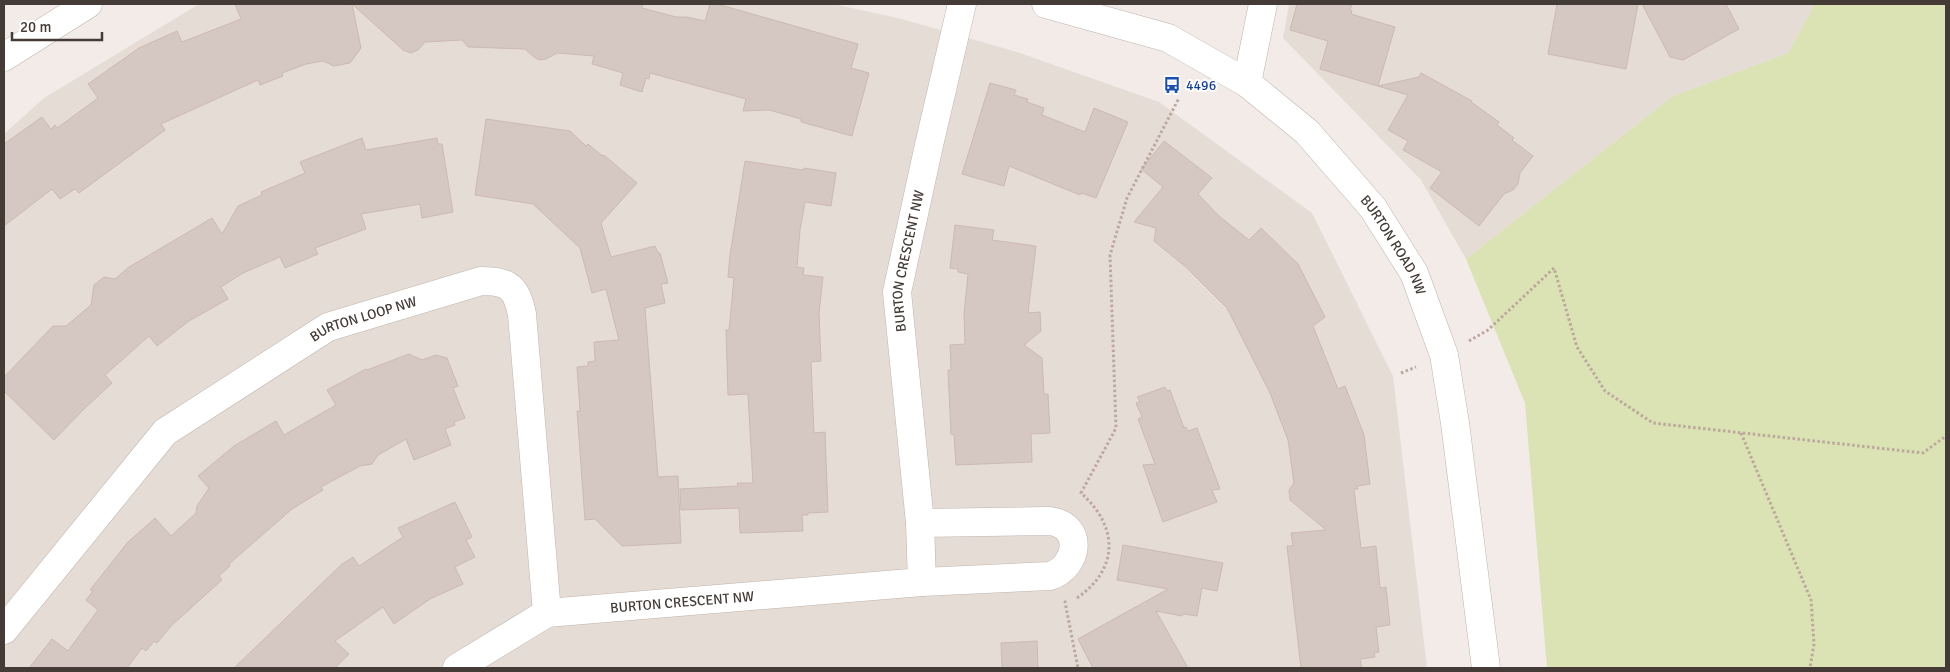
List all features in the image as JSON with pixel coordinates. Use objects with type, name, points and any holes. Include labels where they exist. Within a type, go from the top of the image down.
[{"type":"street","points":[[4,56],[88,4]]},
{"type":"street","name":"BURTON CRESCENT NW","points":[[922,582],[920,522],[897,292],[962,4]]},
{"type":"street","name":"BURTON ROAD NW","points":[[1046,4],[1168,38],[1248,83],[1307,132],[1373,208],[1414,273],[1444,355],[1455,423],[1486,668]]},
{"type":"street","points":[[1248,83],[1263,4]]},
{"type":"street","name":"BURTON LOOP NW","points":[[4,630],[165,432],[328,327],[481,281],[496,281],[510,286],[519,298],[522,314],[547,613]]},
{"type":"street","name":"BURTON CRESCENT NW","points":[[457,668],[547,613],[922,582],[1050,576],[1060,573],[1071,560],[1073,539],[1068,528],[1061,523],[1050,521],[920,522]]},
{"type":"path","points":[[1078,668],[1065,602],[1074,599],[1091,586],[1101,573],[1107,559],[1109,544],[1107,529],[1101,514],[1081,493],[1116,428],[1110,255],[1127,198],[1179,98]]},
{"type":"path","points":[[1401,373],[1444,355],[1488,330],[1554,268],[1576,347],[1605,391],[1653,423],[1923,453],[1946,436]]},
{"type":"path","points":[[1741,433],[1811,600],[1814,644],[1810,668]]},
{"type":"shaded area","points":[[199,4],[833,4],[898,18],[1017,52],[1159,102],[1312,213],[1393,376],[1427,668],[4,668],[4,134],[44,98]]},
{"type":"shaded area","points":[[1289,4],[1815,4],[1788,53],[1673,96],[1466,259],[1421,180],[1283,38]]},
{"type":"green space","points":[[1815,4],[1946,4],[1946,668],[1547,668],[1525,403],[1466,259],[1673,96],[1788,53]]},
{"type":"building","points":[[235,4],[352,4],[361,48],[350,63],[334,66],[323,61],[306,64],[282,73],[283,76],[260,85],[258,80],[161,124],[165,130],[79,193],[75,189],[60,199],[52,189],[4,226],[4,144],[42,117],[51,129],[55,125],[57,128],[98,98],[88,84],[139,48],[177,31],[182,42],[241,19]]},
{"type":"building","points":[[352,4],[643,4],[642,8],[676,17],[705,21],[710,4],[717,4],[858,44],[851,68],[869,73],[852,136],[801,122],[801,119],[769,110],[743,111],[746,99],[650,73],[649,79],[646,78],[642,92],[620,85],[623,73],[592,64],[594,56],[557,53],[546,59],[539,60],[525,49],[468,47],[462,40],[425,42],[418,50],[411,53],[403,50]]},
{"type":"building","points":[[1297,4],[1352,4],[1351,14],[1395,27],[1378,86],[1419,77],[1421,73],[1472,101],[1499,122],[1497,125],[1514,138],[1512,140],[1533,156],[1520,173],[1518,184],[1513,190],[1504,194],[1479,226],[1430,188],[1442,172],[1403,150],[1408,141],[1388,130],[1408,95],[1320,69],[1328,41],[1290,30]]},
{"type":"building","points":[[1557,4],[1638,4],[1626,69],[1548,54]]},
{"type":"building","points":[[1642,4],[1726,4],[1739,29],[1683,60],[1670,57]]},
{"type":"building","points":[[990,83],[1016,90],[1014,95],[1028,99],[1027,102],[1044,108],[1042,115],[1085,132],[1094,108],[1128,122],[1096,198],[1081,193],[1080,195],[1009,166],[1004,186],[962,174]]},
{"type":"building","points":[[486,119],[570,131],[586,146],[588,144],[605,156],[637,183],[601,223],[611,257],[655,246],[658,253],[660,253],[668,283],[661,284],[665,303],[645,308],[658,477],[678,476],[681,543],[622,546],[595,519],[585,520],[577,411],[580,411],[577,367],[588,366],[588,362],[595,361],[594,342],[619,340],[606,289],[592,293],[580,248],[533,204],[475,195]]},
{"type":"building","points":[[362,138],[366,150],[437,138],[438,144],[442,144],[453,212],[422,218],[420,204],[361,214],[366,229],[315,248],[318,254],[285,268],[280,257],[243,273],[221,287],[228,299],[189,321],[157,346],[149,336],[105,375],[112,383],[54,440],[4,391],[4,377],[53,326],[66,326],[91,305],[94,285],[104,277],[115,279],[129,267],[212,218],[222,234],[238,206],[262,195],[261,192],[305,173],[300,162]]},
{"type":"building","points":[[1164,141],[1212,178],[1198,194],[1219,216],[1249,240],[1261,228],[1298,264],[1325,317],[1313,326],[1338,389],[1345,386],[1364,435],[1370,484],[1357,486],[1358,489],[1354,489],[1361,548],[1376,546],[1380,588],[1386,587],[1390,625],[1376,627],[1379,652],[1374,653],[1375,657],[1360,659],[1362,668],[1301,668],[1287,546],[1293,546],[1291,533],[1326,530],[1290,500],[1289,490],[1294,483],[1288,440],[1270,393],[1227,308],[1187,268],[1154,241],[1156,228],[1134,222],[1163,187],[1141,169]]},
{"type":"building","points":[[745,161],[836,173],[831,206],[805,202],[800,230],[797,267],[804,268],[803,275],[823,277],[819,313],[821,361],[811,362],[814,433],[825,432],[828,512],[802,515],[803,531],[740,533],[739,508],[681,510],[680,489],[738,486],[737,483],[753,483],[748,394],[728,395],[726,330],[729,330],[734,278],[728,277],[730,255]]},
{"type":"building","points":[[955,225],[994,230],[992,240],[1036,246],[1028,313],[1040,312],[1041,331],[1024,345],[1042,358],[1044,394],[1048,394],[1050,433],[1031,434],[1032,462],[956,465],[954,435],[951,434],[948,370],[951,370],[950,345],[965,344],[964,314],[968,274],[958,272],[958,269],[950,268]]},
{"type":"building","points":[[409,354],[422,360],[436,355],[447,358],[458,386],[453,388],[465,418],[454,422],[455,425],[445,429],[451,445],[414,460],[406,439],[378,455],[372,464],[360,466],[321,487],[323,490],[292,509],[229,564],[230,566],[219,576],[222,580],[171,626],[157,643],[154,641],[146,651],[142,648],[127,668],[29,668],[52,639],[68,651],[98,610],[86,600],[93,591],[90,590],[128,542],[155,518],[171,536],[196,513],[197,506],[209,488],[198,476],[234,446],[276,421],[284,435],[336,405],[327,390],[366,369]]},
{"type":"building","points":[[1165,387],[1167,391],[1170,390],[1184,428],[1186,427],[1188,431],[1197,428],[1220,489],[1212,490],[1217,502],[1163,522],[1143,465],[1155,464],[1138,419],[1142,417],[1136,403],[1140,401],[1137,397]]},
{"type":"building","points":[[455,502],[472,537],[466,540],[475,557],[455,567],[463,584],[430,599],[394,624],[383,607],[335,641],[349,654],[335,668],[234,668],[341,565],[353,557],[359,566],[403,537],[398,528]]},
{"type":"building","points":[[1123,545],[1223,563],[1217,591],[1202,588],[1197,616],[1183,614],[1182,616],[1156,611],[1188,668],[1093,668],[1078,639],[1168,589],[1117,580]]},
{"type":"building","points":[[1037,641],[1038,668],[1002,668],[1001,643]]},
{"type":"place","name":"4496","points":[[1172,85]]}]
